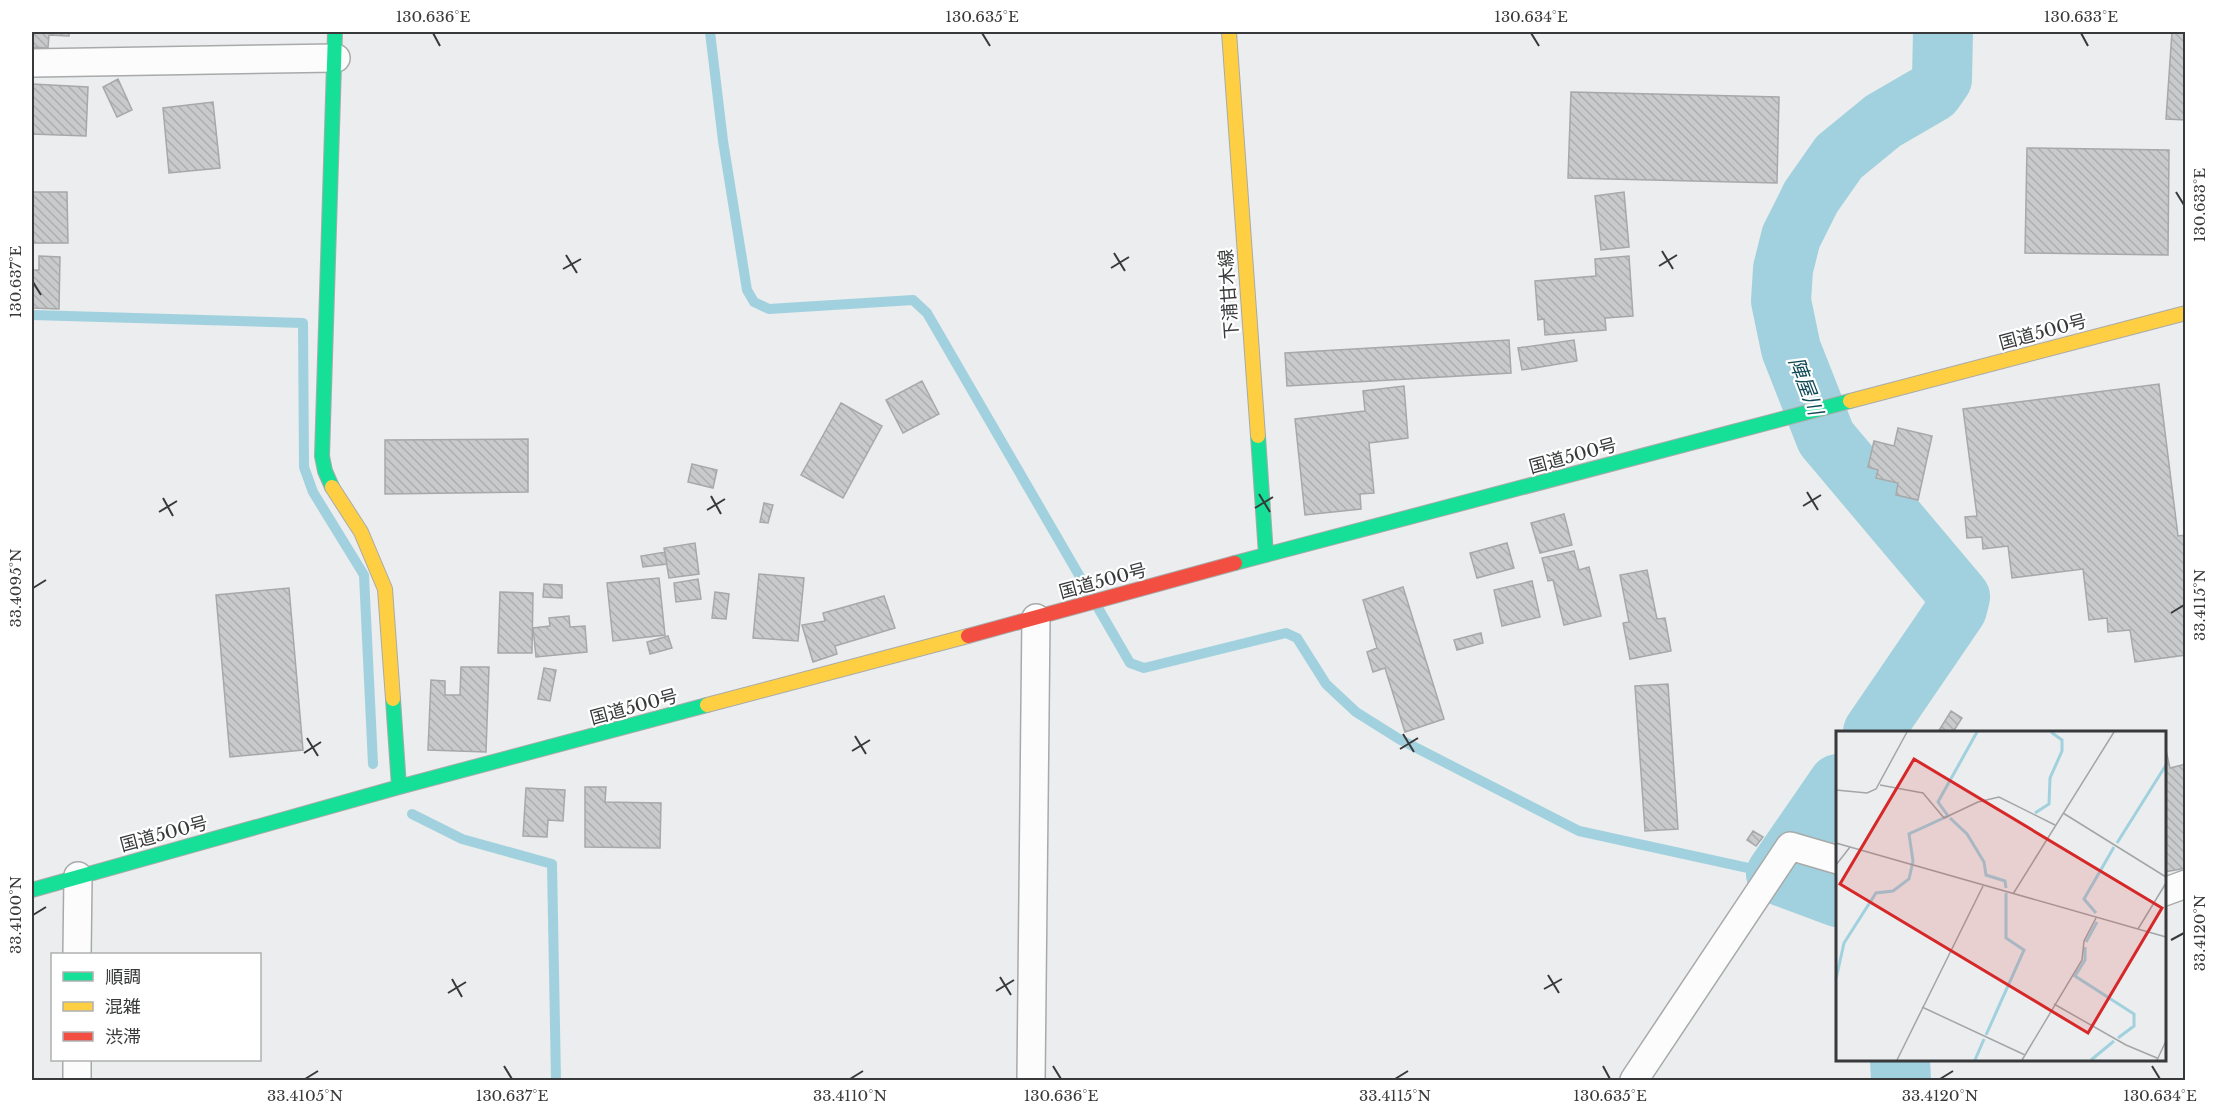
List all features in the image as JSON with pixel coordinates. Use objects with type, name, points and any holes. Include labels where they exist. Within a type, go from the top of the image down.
[{"type":"main road","points":[[335,32],[322,456],[331,485],[362,532],[385,590],[399,787]]},
{"type":"main road","name":"下浦甘木線","points":[[1229,32],[1266,555]]},
{"type":"main road","name":"国道500号","points":[[32,890],[399,787],[1266,555],[2186,313]]},
{"type":"street","points":[[32,63],[336,58]]},
{"type":"street","points":[[1031,1080],[1036,618]]},
{"type":"street","points":[[1634,1080],[1790,846],[1836,859]]},
{"type":"street","points":[[77,953],[78,876]]},
{"type":"street","points":[[2166,890],[2186,884]]},
{"type":"street","points":[[76,1080],[77,1061]]},
{"type":"building","points":[[32,32],[69,32],[69,36],[49,35],[48,48],[32,47]]},
{"type":"building","points":[[2172,32],[2186,32],[2186,120],[2166,119]]},
{"type":"building","points":[[118,79],[132,110],[117,117],[103,87]]},
{"type":"building","points":[[32,84],[88,87],[86,136],[32,134]]},
{"type":"building","points":[[1571,92],[1779,97],[1777,183],[1568,178]]},
{"type":"building","points":[[213,102],[220,168],[169,173],[163,108]]},
{"type":"building","points":[[2027,148],[2169,150],[2168,255],[2025,253]]},
{"type":"building","points":[[32,192],[67,192],[68,243],[32,243]]},
{"type":"building","points":[[1624,192],[1629,247],[1601,250],[1595,196]]},
{"type":"building","points":[[39,256],[60,257],[59,309],[32,308],[32,270],[39,270]]},
{"type":"building","points":[[1629,256],[1633,316],[1605,318],[1606,330],[1545,335],[1544,319],[1538,320],[1535,281],[1596,276],[1595,259]]},
{"type":"building","points":[[1509,340],[1511,373],[1287,386],[1285,353]]},
{"type":"building","points":[[1574,340],[1577,361],[1522,370],[1518,348]]},
{"type":"building","points":[[922,381],[939,414],[903,433],[886,400]]},
{"type":"building","points":[[2159,384],[2178,536],[2186,535],[2186,655],[2135,662],[2130,630],[2108,632],[2107,618],[2089,620],[2083,569],[2012,578],[2008,546],[1983,549],[1982,537],[1967,538],[1965,517],[1977,516],[1963,409]]},
{"type":"building","points":[[1404,386],[1408,438],[1369,443],[1374,493],[1360,494],[1361,509],[1305,515],[1295,419],[1365,411],[1363,391]]},
{"type":"building","points":[[841,403],[882,426],[843,498],[801,475]]},
{"type":"building","points":[[1898,428],[1932,436],[1918,500],[1896,495],[1898,483],[1876,478],[1878,470],[1868,467],[1874,441],[1894,446]]},
{"type":"building","points":[[528,439],[528,492],[385,494],[385,440]]},
{"type":"building","points":[[692,464],[717,470],[713,488],[688,482]]},
{"type":"building","points":[[764,503],[773,505],[768,523],[760,522]]},
{"type":"building","points":[[1564,514],[1572,545],[1540,553],[1531,523]]},
{"type":"building","points":[[695,543],[699,574],[669,578],[664,548]]},
{"type":"building","points":[[1507,543],[1514,568],[1477,578],[1470,553]]},
{"type":"building","points":[[1574,551],[1579,570],[1589,567],[1601,616],[1564,625],[1553,580],[1548,581],[1542,558]]},
{"type":"building","points":[[665,552],[667,564],[643,567],[641,556]]},
{"type":"building","points":[[1647,570],[1657,619],[1665,618],[1671,651],[1630,659],[1623,623],[1629,622],[1620,575]]},
{"type":"building","points":[[759,574],[804,578],[798,641],[753,638]]},
{"type":"building","points":[[659,578],[665,635],[613,641],[607,583]]},
{"type":"building","points":[[698,579],[701,599],[676,602],[674,583]]},
{"type":"building","points":[[1532,581],[1540,617],[1502,626],[1494,590]]},
{"type":"building","points":[[544,584],[562,585],[562,598],[543,597]]},
{"type":"building","points":[[1403,587],[1444,719],[1405,732],[1385,668],[1373,672],[1367,652],[1377,648],[1363,600]]},
{"type":"building","points":[[289,588],[303,750],[230,757],[216,595]]},
{"type":"building","points":[[500,592],[533,593],[532,653],[498,653]]},
{"type":"building","points":[[715,592],[729,594],[726,619],[712,618]]},
{"type":"building","points":[[884,596],[895,628],[835,646],[837,654],[813,662],[802,625],[825,621],[823,613]]},
{"type":"building","points":[[569,616],[570,627],[585,626],[587,652],[536,657],[533,628],[550,626],[549,618]]},
{"type":"building","points":[[1481,633],[1483,643],[1457,650],[1454,640]]},
{"type":"building","points":[[668,636],[672,648],[650,654],[647,642]]},
{"type":"building","points":[[461,667],[489,667],[486,752],[428,750],[431,680],[445,681],[445,695],[460,695]]},
{"type":"building","points":[[544,668],[556,670],[550,701],[538,699]]},
{"type":"building","points":[[1668,684],[1678,829],[1645,831],[1635,686]]},
{"type":"building","points":[[1951,711],[1962,718],[1954,731],[1939,731]]},
{"type":"building","points":[[2166,750],[2170,768],[2186,764],[2186,868],[2166,872]]},
{"type":"building","points":[[585,787],[606,787],[605,802],[661,803],[660,848],[585,847]]},
{"type":"building","points":[[526,788],[565,790],[563,821],[548,820],[547,837],[523,836]]},
{"type":"building","points":[[1753,831],[1763,837],[1756,846],[1747,840]]},
{"type":"waterway","points":[[710,32],[723,141],[747,290],[754,302],[769,309],[913,300],[927,313],[1130,663],[1144,668],[1286,633],[1297,638],[1326,684],[1356,712],[1399,739],[1579,831],[1771,873]]},
{"type":"waterway","name":"陣屋川","points":[[1874,731],[1957,609],[1960,597],[1826,438],[1791,349],[1781,301],[1783,269],[1791,237],[1811,197],[1839,157],[1883,121],[1933,92],[1942,79],[1943,32]]},
{"type":"waterway","points":[[32,315],[303,323],[304,467],[313,492],[364,575],[373,764]]},
{"type":"waterway","name":"陣屋川","points":[[1836,787],[1776,874],[1836,896]]},
{"type":"waterway","points":[[412,814],[462,839],[552,864],[556,1080]]},
{"type":"waterway","name":"陣屋川","points":[[1900,1061],[1901,1080]]},
{"type":"traffic: fast","points":[[332,487],[322,456],[335,32]]},
{"type":"traffic: fast","points":[[1235,563],[1850,401]]},
{"type":"traffic: fast","points":[[1258,436],[1266,555]]},
{"type":"traffic: fast","points":[[393,699],[399,787]]},
{"type":"traffic: fast","points":[[32,890],[399,787],[707,705]]},
{"type":"traffic: slow","points":[[1229,32],[1258,436]]},
{"type":"traffic: slow","points":[[1850,401],[2186,313]]},
{"type":"traffic: slow","points":[[332,487],[361,532],[385,589],[393,699]]},
{"type":"traffic: slow","points":[[707,705],[968,636]]},
{"type":"traffic: jam","points":[[968,636],[1235,563]]}]
